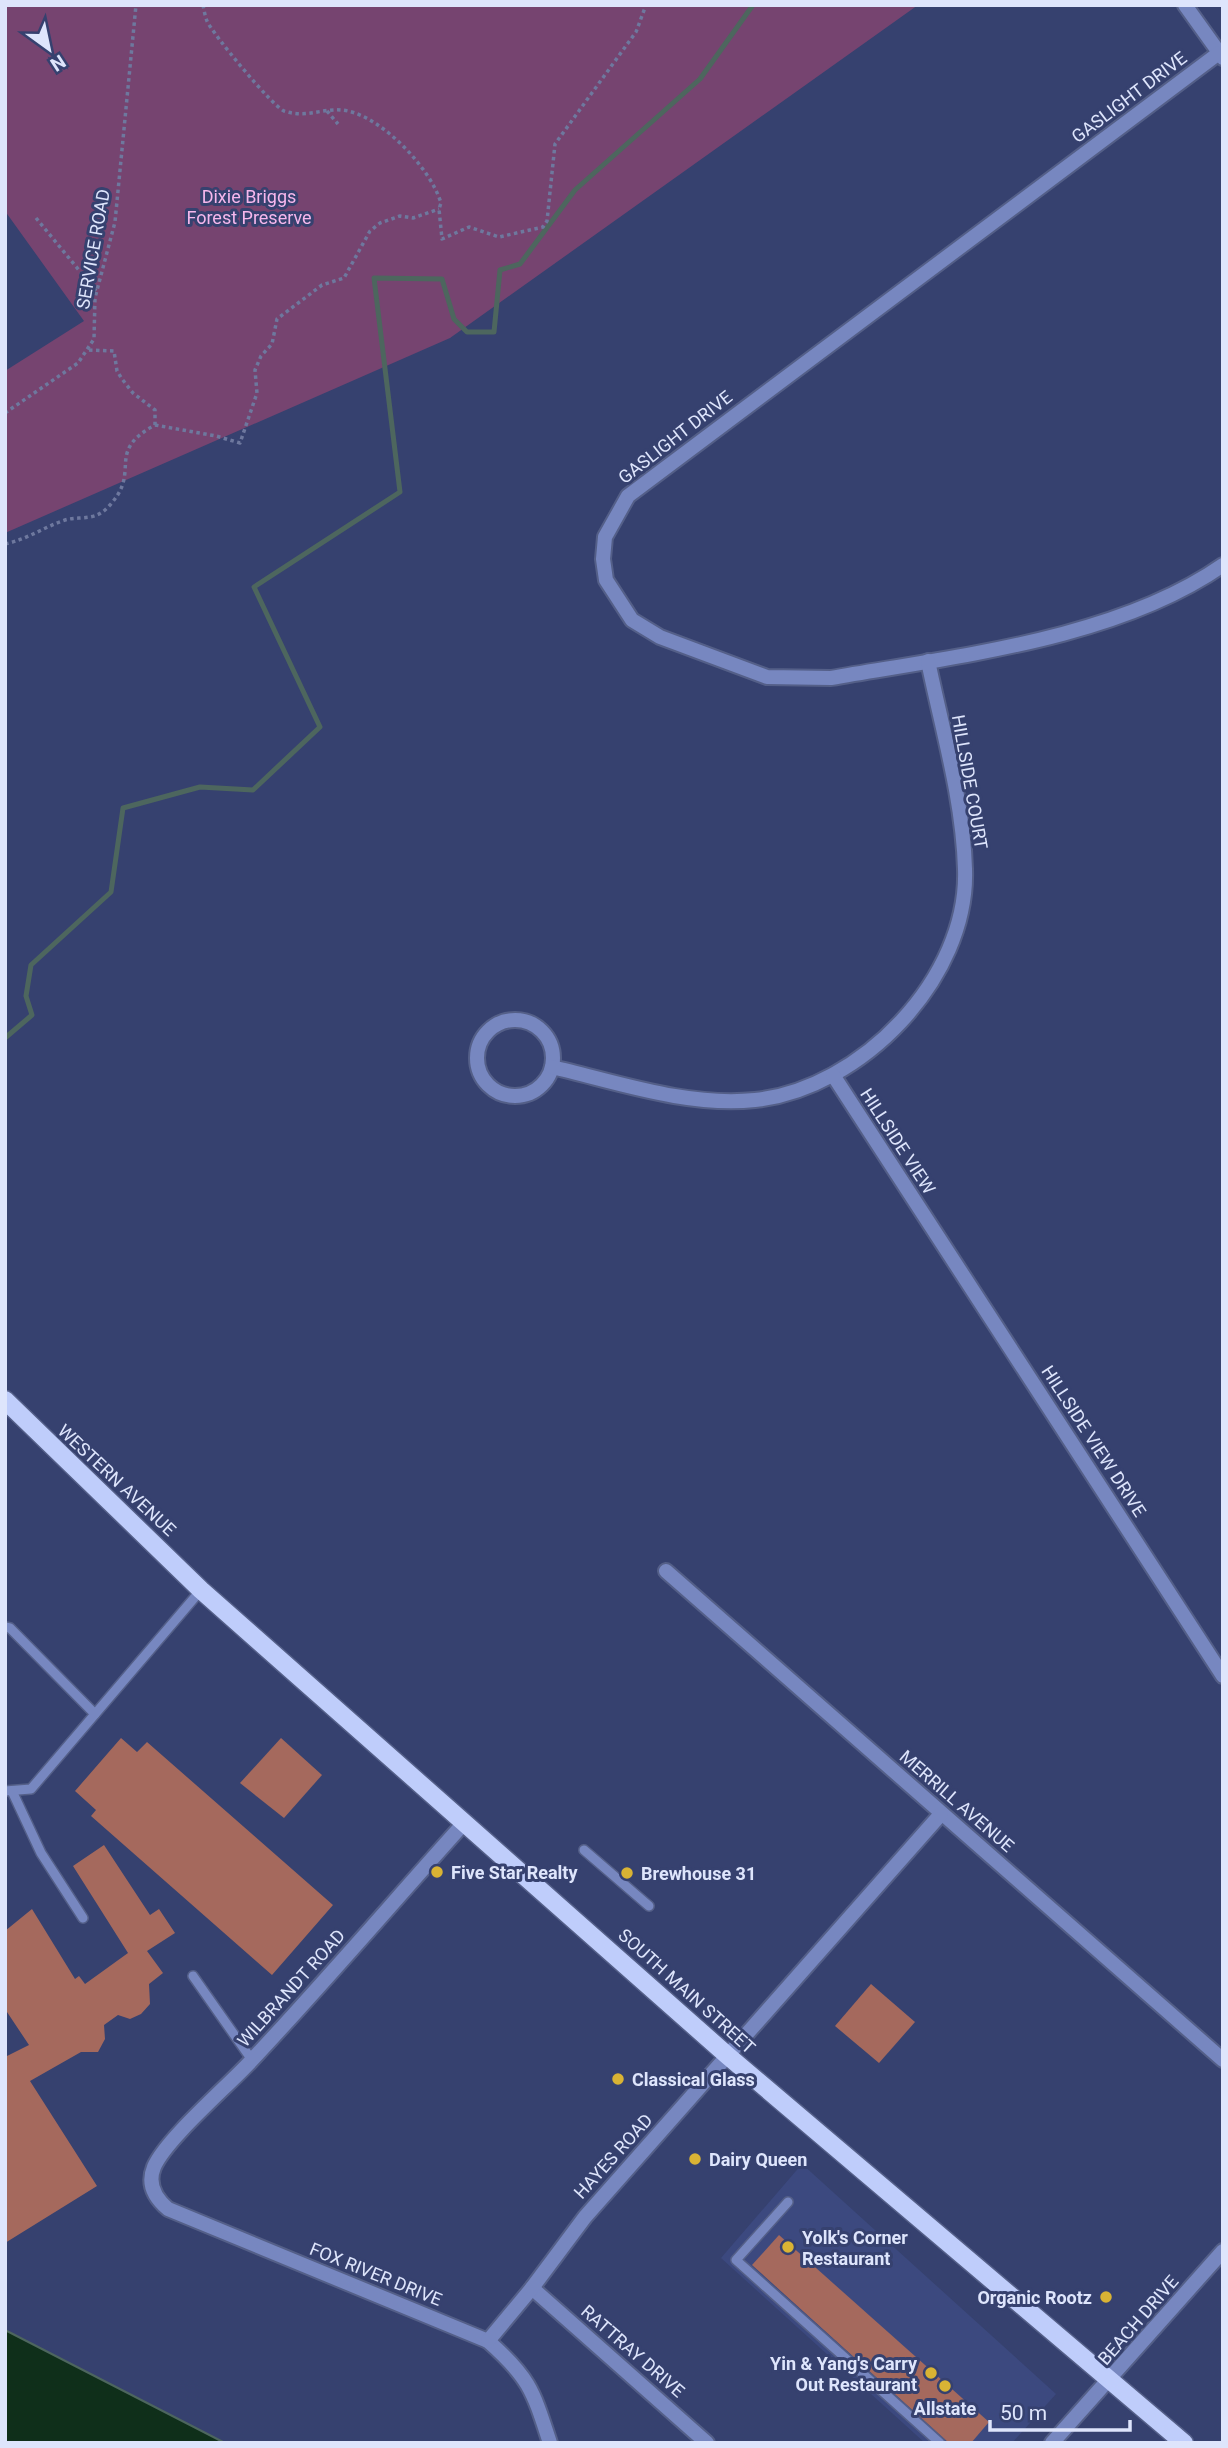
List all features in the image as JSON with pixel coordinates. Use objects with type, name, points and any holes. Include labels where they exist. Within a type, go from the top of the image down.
[{"type":"main road","name":"WESTERN AVENUE","points":[[5,1401],[201,1590]]},
{"type":"main road","name":"SOUTH MAIN STREET","points":[[201,1590],[728,2056],[1184,2443]]},
{"type":"street","points":[[1185,5],[1221,55]]},
{"type":"street","name":"GASLIGHT DRIVE","points":[[1221,55],[628,496],[605,537],[603,559],[606,580],[632,620],[660,637],[767,677],[831,678],[1096,627],[1221,571]]},
{"type":"street","name":"HILLSIDE COURT","points":[[552,1067],[671,1095],[755,1100],[797,1091],[833,1074],[879,1044],[915,1007],[941,966],[959,920],[966,872],[961,817],[928,661]]},
{"type":"street","points":[[509,1020],[523,1021],[537,1027],[547,1038],[552,1052],[552,1067],[546,1080],[535,1090],[521,1096],[506,1095],[492,1089],[482,1078],[477,1064],[478,1049],[484,1036],[495,1026],[509,1020]]},
{"type":"street","name":"HILLSIDE VIEW","points":[[833,1074],[931,1227]]},
{"type":"street","name":"HILLSIDE VIEW DRIVE","points":[[931,1227],[1223,1676]]},
{"type":"street","name":"MERRILL AVENUE","points":[[666,1571],[1223,2060]]},
{"type":"street","name":"HAYES ROAD","points":[[488,2341],[585,2217],[941,1814]]},
{"type":"street","name":"WILBRANDT ROAD","points":[[152,2181],[152,2171],[164,2152],[252,2060],[465,1822]]},
{"type":"street","name":"FOX RIVER DRIVE","points":[[152,2181],[153,2192],[168,2209],[488,2341],[514,2364],[530,2384],[550,2443]]},
{"type":"street","name":"BEACH DRIVE","points":[[1052,2443],[1111,2380],[1223,2251]]},
{"type":"street","name":"RATTRAY DRIVE","points":[[532,2288],[707,2443]]},
{"type":"lane","points":[[83,1918],[41,1853],[8,1791],[31,1789],[201,1590]]},
{"type":"lane","points":[[5,1627],[10,1628],[95,1714]]},
{"type":"lane","points":[[584,1850],[649,1906]]},
{"type":"lane","points":[[193,1976],[252,2060]]},
{"type":"lane","points":[[788,2202],[736,2260],[940,2443]]},
{"type":"path","name":"SERVICE ROAD","points":[[88,350],[94,339],[97,292],[115,222],[136,5]]},
{"type":"path","points":[[203,5],[208,23],[262,94],[281,110],[307,116],[327,111],[348,111],[371,122],[413,156],[430,174],[437,189],[441,203],[439,209],[442,239],[469,227],[499,237],[542,227],[547,221],[555,144],[580,105],[636,32],[646,5]]},
{"type":"path","points":[[327,111],[338,124]]},
{"type":"path","points":[[5,544],[24,540],[65,520],[96,516],[105,510],[121,487],[123,463],[129,446],[155,425],[240,443],[257,393],[255,370],[261,356],[272,344],[277,319],[322,285],[344,278],[370,231],[380,223],[400,216],[413,218],[439,209]]},
{"type":"path","points":[[36,218],[97,292]]},
{"type":"path","points":[[5,413],[59,377],[88,350],[114,351],[117,371],[132,393],[155,410],[155,425]]},
{"type":"shaded area","points":[[802,2164],[1056,2394],[1012,2443],[925,2443],[721,2258]]},
{"type":"shaded area","points":[[5,2330],[225,2443],[5,2443]]},
{"type":"green space","name":"Dixie Briggs Forest Preserve","points":[[5,5],[918,5],[450,338],[5,533],[5,371],[84,321],[5,211]]},
{"type":"building","points":[[121,1738],[137,1752],[147,1742],[333,1905],[272,1975],[91,1816],[96,1810],[75,1791]]},
{"type":"building","points":[[281,1738],[322,1775],[284,1818],[240,1783]]},
{"type":"building","points":[[104,1845],[150,1915],[159,1909],[175,1933],[147,1951],[163,1973],[149,1984],[150,2004],[141,2014],[130,2019],[118,2015],[104,2025],[105,2039],[98,2052],[81,2052],[30,2081],[97,2186],[5,2243],[5,2057],[29,2045],[5,2009],[5,1931],[32,1909],[75,1979],[79,1976],[85,1984],[128,1953],[73,1866]]},
{"type":"building","points":[[871,1984],[915,2022],[879,2063],[835,2026]]},
{"type":"building","points":[[779,2235],[989,2422],[971,2443],[949,2443],[752,2265]]},
{"type":"waterway","points":[[5,1038],[32,1015],[26,996],[31,965],[111,892],[123,808],[200,787],[253,790],[320,727],[254,587],[400,492],[374,278],[442,279],[454,319],[467,332],[494,332],[500,270],[520,264],[575,190],[700,79],[753,5]]},
{"type":"place","name":"Five Star Realty","points":[[437,1872]]},
{"type":"place","name":"Brewhouse 31","points":[[627,1873]]},
{"type":"place","name":"Classical Glass","points":[[618,2079]]},
{"type":"place","name":"Dairy Queen","points":[[695,2159]]},
{"type":"place","name":"Yolk's Corner Restaurant","points":[[788,2247]]},
{"type":"place","name":"Organic Rootz","points":[[1106,2297]]},
{"type":"place","name":"Yin & Yang's Carry Out Restaurant","points":[[931,2373]]},
{"type":"place","name":"Allstate","points":[[945,2386]]}]
